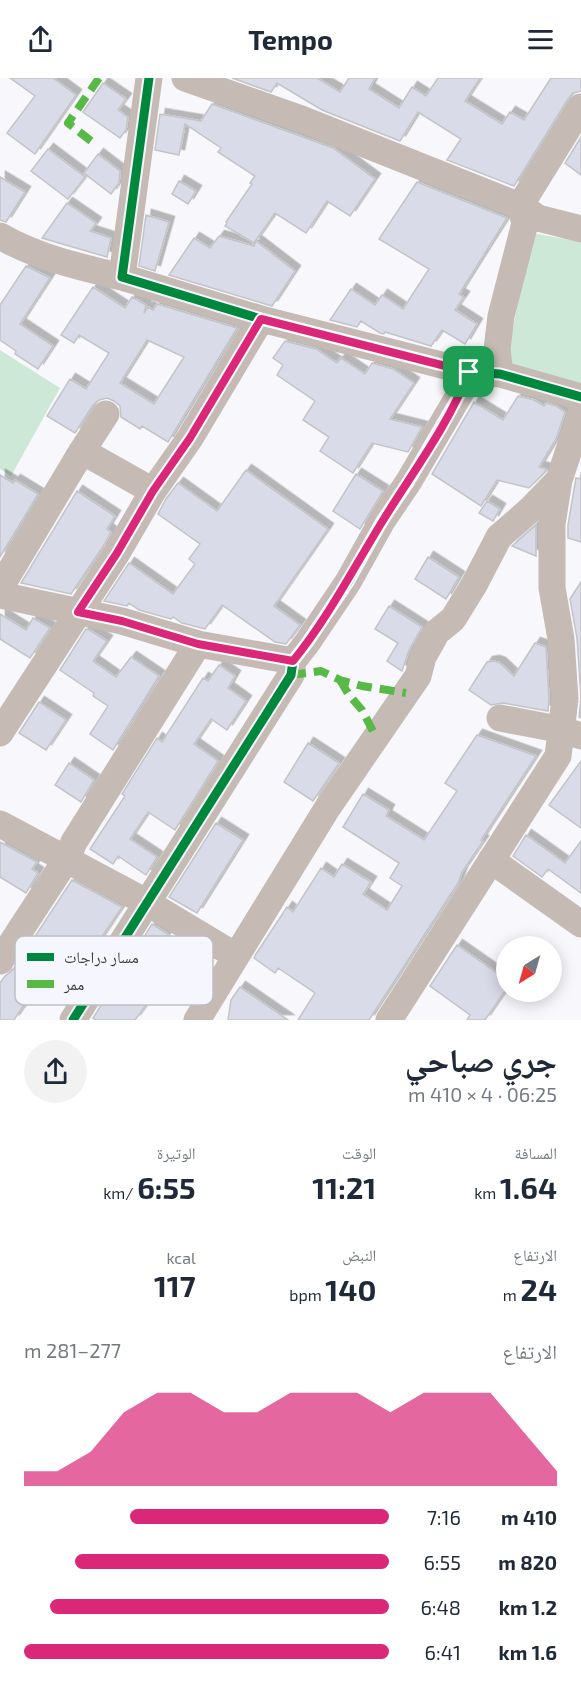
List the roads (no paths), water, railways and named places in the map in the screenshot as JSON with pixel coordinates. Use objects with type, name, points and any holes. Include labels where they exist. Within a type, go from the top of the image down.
[{"type":"street","points":[[122,277],[149,78]]},
{"type":"street","points":[[185,78],[304,120],[520,206],[538,218],[581,229]]},
{"type":"street","points":[[501,374],[497,349],[501,316],[525,223],[520,206],[581,107]]},
{"type":"street","points":[[0,236],[14,244],[66,264],[122,277],[261,319],[469,372],[501,374],[581,397]]},
{"type":"street","points":[[0,733],[117,553],[153,491],[190,438],[261,319]]},
{"type":"street","points":[[125,936],[291,675],[293,661],[348,582],[461,392],[469,372]]},
{"type":"street","points":[[0,588],[106,414]]},
{"type":"street","points":[[389,1020],[572,733],[565,699],[561,639],[552,588],[552,524],[559,480],[581,414]]},
{"type":"street","points":[[82,451],[153,491]]},
{"type":"street","points":[[213,994],[328,807],[418,676],[423,657],[438,632],[453,619],[499,537],[559,480]]},
{"type":"street","points":[[0,595],[122,621],[198,644],[293,661]]},
{"type":"street","points":[[16,936],[66,860],[74,842],[198,644]]},
{"type":"street","points":[[500,718],[572,733]]},
{"type":"street","points":[[0,824],[146,902],[203,936]]},
{"type":"street","points":[[491,860],[581,924]]},
{"type":"street","points":[[0,961],[15,938]]},
{"type":"street","points":[[213,942],[236,956]]},
{"type":"street","points":[[73,1020],[82,1005]]},
{"type":"street","points":[[197,1020],[206,1005]]}]
